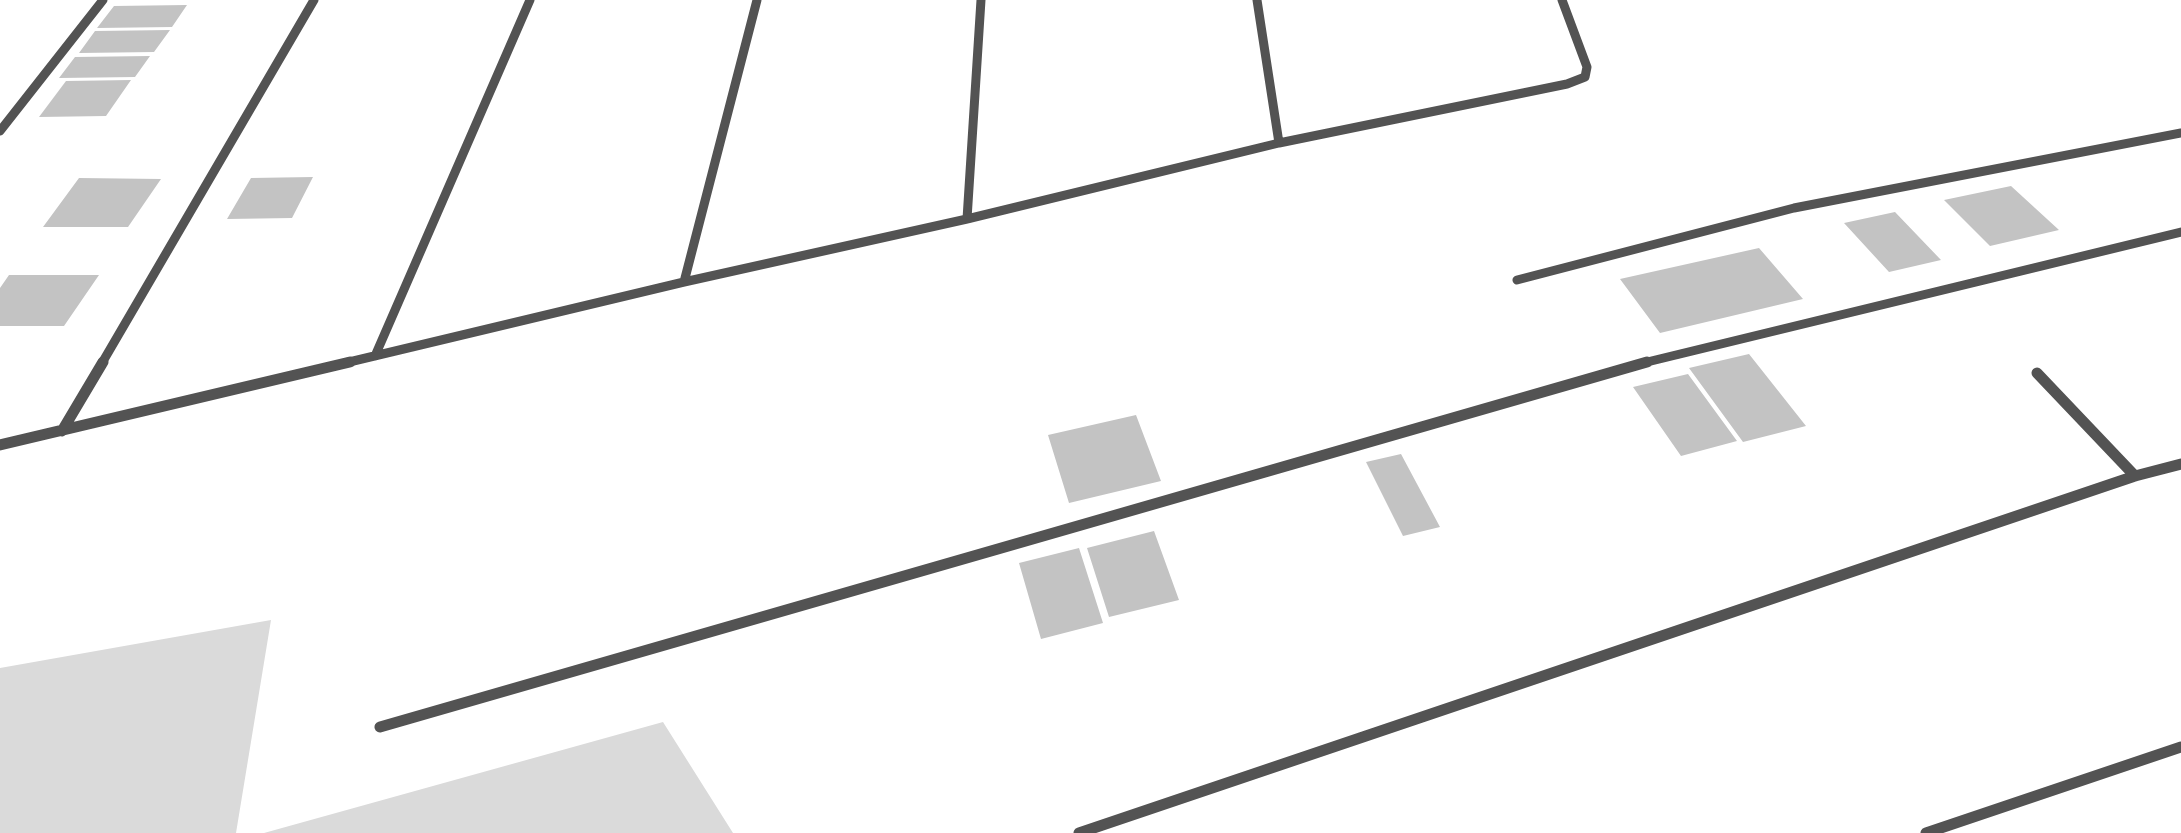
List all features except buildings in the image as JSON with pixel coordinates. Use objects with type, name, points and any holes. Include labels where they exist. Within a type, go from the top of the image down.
[{"type":"street","points":[[0,130],[103,0]]},
{"type":"street","points":[[62,431],[314,0]]},
{"type":"street","points":[[374,356],[530,0]]},
{"type":"street","points":[[684,282],[756,0]]},
{"type":"street","points":[[967,219],[981,0]]},
{"type":"street","points":[[1257,0],[1279,143]]},
{"type":"street","points":[[0,446],[684,282],[967,219],[1279,143],[1567,84],[1585,77],[1587,67],[1562,0]]},
{"type":"street","points":[[1517,280],[1794,208],[2181,133]]},
{"type":"street","points":[[380,727],[1666,356],[2181,232]]},
{"type":"street","points":[[2037,373],[2135,476]]},
{"type":"street","points":[[1079,833],[2135,476],[2181,464]]},
{"type":"street","points":[[1926,833],[2181,747]]},
{"type":"shaded area","points":[[271,620],[236,833],[0,833],[0,668]]},
{"type":"shaded area","points":[[663,722],[733,833],[264,833]]}]
